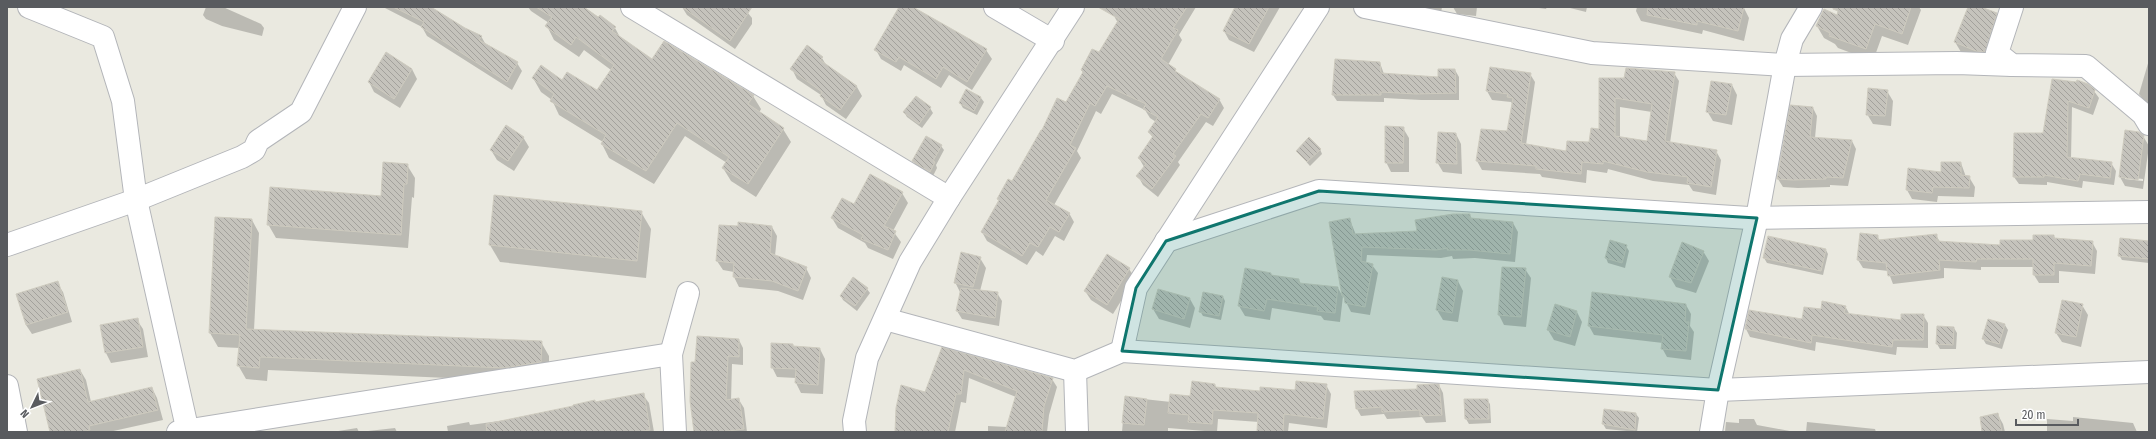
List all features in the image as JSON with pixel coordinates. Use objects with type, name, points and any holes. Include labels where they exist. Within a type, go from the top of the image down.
[{"type":"street","points":[[29,7],[103,37],[123,101],[136,200],[185,431],[670,354]]},
{"type":"street","points":[[7,245],[136,200],[242,157],[254,150],[258,141],[301,112],[355,7]]},
{"type":"street","points":[[632,7],[949,198]]},
{"type":"street","points":[[995,7],[1053,41]]},
{"type":"street","points":[[855,432],[854,421],[866,358],[910,262],[949,198],[1053,41],[1073,7]]},
{"type":"street","points":[[1122,351],[1136,288],[1318,7]]},
{"type":"street","points":[[1365,7],[1592,53],[1785,65],[1958,63],[2086,66],[2143,114],[2149,124]]},
{"type":"street","points":[[1711,432],[1718,390],[1758,218],[1785,65],[1792,39],[1811,7]]},
{"type":"street","points":[[2012,7],[1997,53],[2012,65]]},
{"type":"street","points":[[1166,241],[1319,191],[1758,218],[2149,212]]},
{"type":"street","points":[[675,432],[670,354],[688,292]]},
{"type":"street","points":[[885,319],[1075,371],[1122,351],[1718,390],[2149,372]]},
{"type":"street","points":[[1075,371],[1077,432]]},
{"type":"street","points":[[7,386],[16,432]]},
{"type":"highlighted area","points":[[1319,191],[1757,218],[1718,390],[1122,351],[1136,288],[1166,241]]},
{"type":"building","points":[[393,7],[431,7],[465,28],[482,36],[479,40],[518,62],[507,82],[421,27],[424,22]]},
{"type":"building","points":[[536,7],[584,7],[598,17],[600,15],[616,27],[612,31],[652,59],[664,41],[754,95],[748,104],[784,128],[748,184],[722,168],[729,157],[677,123],[646,171],[601,144],[606,135],[550,101],[554,94],[532,78],[541,65],[562,80],[567,72],[597,90],[614,65],[576,37],[571,45],[545,26],[552,17]]},
{"type":"building","points":[[682,7],[752,7],[730,41]]},
{"type":"building","points":[[899,7],[913,7],[987,49],[967,82],[943,67],[936,79],[899,57],[896,62],[874,50]]},
{"type":"building","points":[[1098,7],[1187,7],[1173,28],[1178,30],[1161,59],[1176,69],[1175,71],[1220,99],[1208,118],[1201,114],[1173,154],[1176,156],[1152,189],[1136,176],[1146,164],[1138,158],[1153,136],[1148,132],[1158,117],[1143,109],[1146,104],[1107,86],[1095,106],[1090,103],[1070,145],[1076,148],[1046,200],[1070,213],[1059,232],[1050,227],[1038,247],[1030,243],[1022,256],[981,232],[999,200],[997,199],[1008,179],[1012,181],[1042,130],[1057,98],[1066,102],[1083,72],[1081,70],[1092,49],[1099,52],[1119,19]]},
{"type":"building","points":[[1235,7],[1269,7],[1249,44],[1223,31]]},
{"type":"building","points":[[1648,7],[1744,7],[1738,31],[1697,21],[1697,25],[1647,15]]},
{"type":"building","points":[[1833,7],[1911,7],[1902,34],[1875,24],[1866,49],[1829,36],[1830,33],[1816,26],[1824,9],[1837,15],[1838,11],[1833,9]]},
{"type":"building","points":[[1968,7],[1981,7],[1997,13],[1985,52],[1976,51],[1954,42]]},
{"type":"building","points":[[807,45],[823,57],[820,60],[857,86],[840,110],[820,96],[822,92],[790,69]]},
{"type":"building","points":[[386,52],[412,69],[394,99],[368,82]]},
{"type":"building","points":[[1335,59],[1380,62],[1381,73],[1438,77],[1438,69],[1455,69],[1456,93],[1416,94],[1381,92],[1381,95],[1332,95]]},
{"type":"building","points":[[1490,67],[1531,73],[1521,143],[1566,151],[1567,141],[1589,142],[1591,128],[1599,129],[1599,78],[1624,78],[1626,68],[1675,72],[1665,141],[1717,150],[1711,187],[1687,183],[1688,177],[1647,172],[1603,161],[1603,164],[1582,162],[1581,174],[1536,169],[1536,166],[1476,161],[1481,129],[1507,131],[1513,98],[1507,97],[1508,94],[1486,91]],"holes":[[[1615,98],[1652,104],[1647,141],[1615,136]]]},
{"type":"building","points":[[2052,79],[2076,82],[2077,80],[2088,84],[2095,90],[2089,108],[2068,101],[2067,157],[2112,162],[2110,178],[2080,174],[2078,181],[2044,175],[2044,177],[2013,177],[2014,133],[2043,133]]},
{"type":"building","points":[[1711,81],[1732,84],[1726,115],[1706,112]]},
{"type":"building","points":[[1868,88],[1888,90],[1885,116],[1866,115]]},
{"type":"building","points":[[966,89],[981,97],[974,111],[959,103]]},
{"type":"building","points":[[916,96],[931,107],[919,124],[903,112]]},
{"type":"building","points":[[1790,105],[1813,107],[1810,137],[1852,140],[1843,178],[1826,177],[1826,179],[1777,179]]},
{"type":"building","points":[[506,125],[524,137],[508,161],[490,150]]},
{"type":"building","points":[[1385,126],[1404,127],[1403,163],[1385,163]]},
{"type":"building","points":[[2125,130],[2139,132],[2144,135],[2138,180],[2119,177]]},
{"type":"building","points":[[1438,132],[1456,133],[1457,164],[1436,163]]},
{"type":"building","points":[[926,136],[942,145],[933,161],[935,162],[930,172],[912,161]]},
{"type":"building","points":[[1309,137],[1321,149],[1307,162],[1296,151]]},
{"type":"building","points":[[383,162],[408,164],[407,184],[404,184],[401,235],[267,225],[270,187],[381,196]]},
{"type":"building","points":[[1941,162],[1961,162],[1961,175],[1970,176],[1969,188],[1933,187],[1932,193],[1906,190],[1908,168],[1941,172]]},
{"type":"building","points":[[870,174],[903,192],[884,226],[896,231],[888,250],[861,239],[863,235],[831,218],[842,198],[854,204]]},
{"type":"building","points":[[494,195],[642,211],[637,261],[489,245]]},
{"type":"building","points":[[1453,214],[1470,214],[1470,218],[1513,222],[1510,254],[1469,250],[1447,250],[1448,248],[1436,250],[1362,247],[1361,261],[1373,264],[1365,307],[1345,303],[1344,296],[1342,296],[1329,222],[1350,218],[1353,234],[1417,231],[1415,220]]},
{"type":"building","points":[[215,217],[252,219],[246,329],[542,341],[541,362],[504,368],[260,357],[259,368],[237,366],[240,335],[209,333]]},
{"type":"building","points":[[738,222],[772,226],[770,253],[807,267],[798,291],[772,281],[733,277],[734,263],[716,261],[719,225],[738,226]]},
{"type":"building","points":[[1860,233],[1878,235],[1878,240],[1937,234],[1937,241],[2000,245],[2000,240],[2033,240],[2033,235],[2054,235],[2054,238],[2093,241],[2091,266],[2054,263],[2054,275],[2033,275],[2033,259],[1977,259],[1976,262],[1939,260],[1940,270],[1888,276],[1886,263],[1857,260]]},
{"type":"building","points":[[1768,236],[1826,249],[1821,271],[1763,258]]},
{"type":"building","points":[[2120,238],[2149,241],[2149,259],[2118,256]]},
{"type":"building","points":[[1610,240],[1627,245],[1622,263],[1605,258]]},
{"type":"building","points":[[1682,242],[1704,251],[1691,283],[1669,277]]},
{"type":"building","points":[[961,252],[981,257],[973,287],[954,283]]},
{"type":"building","points":[[1107,254],[1130,268],[1107,305],[1084,291]]},
{"type":"building","points":[[1502,267],[1526,268],[1521,317],[1498,315]]},
{"type":"building","points":[[1245,268],[1271,273],[1271,275],[1299,279],[1299,283],[1338,287],[1335,313],[1317,311],[1318,307],[1267,299],[1264,311],[1238,306]]},
{"type":"building","points":[[853,277],[868,288],[855,306],[840,296]]},
{"type":"building","points":[[1442,277],[1458,280],[1452,313],[1436,310]]},
{"type":"building","points":[[58,281],[68,312],[26,325],[16,294]]},
{"type":"building","points":[[961,288],[998,292],[995,318],[956,311]]},
{"type":"building","points":[[1158,289],[1190,298],[1184,319],[1152,309]]},
{"type":"building","points":[[1203,292],[1223,296],[1219,316],[1199,312]]},
{"type":"building","points":[[1592,292],[1686,304],[1685,322],[1689,322],[1686,351],[1661,349],[1663,335],[1588,326]]},
{"type":"building","points":[[2062,300],[2083,304],[2076,337],[2055,333]]},
{"type":"building","points":[[1822,301],[1846,306],[1844,313],[1901,320],[1901,314],[1924,314],[1923,340],[1893,340],[1892,347],[1812,335],[1811,343],[1745,329],[1749,310],[1802,319],[1804,307],[1821,309]]},
{"type":"building","points":[[1555,304],[1577,311],[1570,337],[1547,330]]},
{"type":"building","points":[[138,318],[143,347],[105,353],[100,325]]},
{"type":"building","points":[[1988,319],[2005,324],[1999,344],[1982,339]]},
{"type":"building","points":[[1937,326],[1954,327],[1953,345],[1936,344]]},
{"type":"building","points":[[697,336],[739,339],[739,357],[728,356],[726,400],[739,398],[744,429],[720,432],[694,432],[690,401],[691,362],[695,362]]},
{"type":"building","points":[[771,343],[793,344],[793,346],[820,348],[818,385],[795,383],[796,369],[771,368]]},
{"type":"building","points":[[942,347],[1053,378],[1044,406],[1042,432],[1005,432],[1017,391],[964,370],[961,394],[956,394],[948,432],[895,432],[896,408],[901,385],[925,392]]},
{"type":"building","points":[[80,369],[88,402],[152,387],[158,410],[89,426],[90,430],[81,432],[50,432],[37,379]]},
{"type":"building","points":[[1192,381],[1215,384],[1215,387],[1260,391],[1260,387],[1295,390],[1296,381],[1327,384],[1323,419],[1284,414],[1283,432],[1257,432],[1258,413],[1213,410],[1212,424],[1188,422],[1189,415],[1168,413],[1170,394],[1190,396]]},
{"type":"building","points":[[1439,384],[1442,415],[1420,416],[1420,410],[1382,412],[1382,407],[1356,409],[1354,391],[1417,389],[1417,385]]},
{"type":"building","points":[[644,393],[650,430],[637,432],[487,432],[486,424],[595,400],[595,402]]},
{"type":"building","points":[[1125,396],[1147,399],[1144,425],[1122,423]]},
{"type":"building","points":[[1464,399],[1488,399],[1489,419],[1465,419]]},
{"type":"building","points":[[1604,409],[1636,413],[1635,430],[1602,424]]},
{"type":"building","points":[[1998,413],[2002,432],[1982,432],[1980,417]]}]
